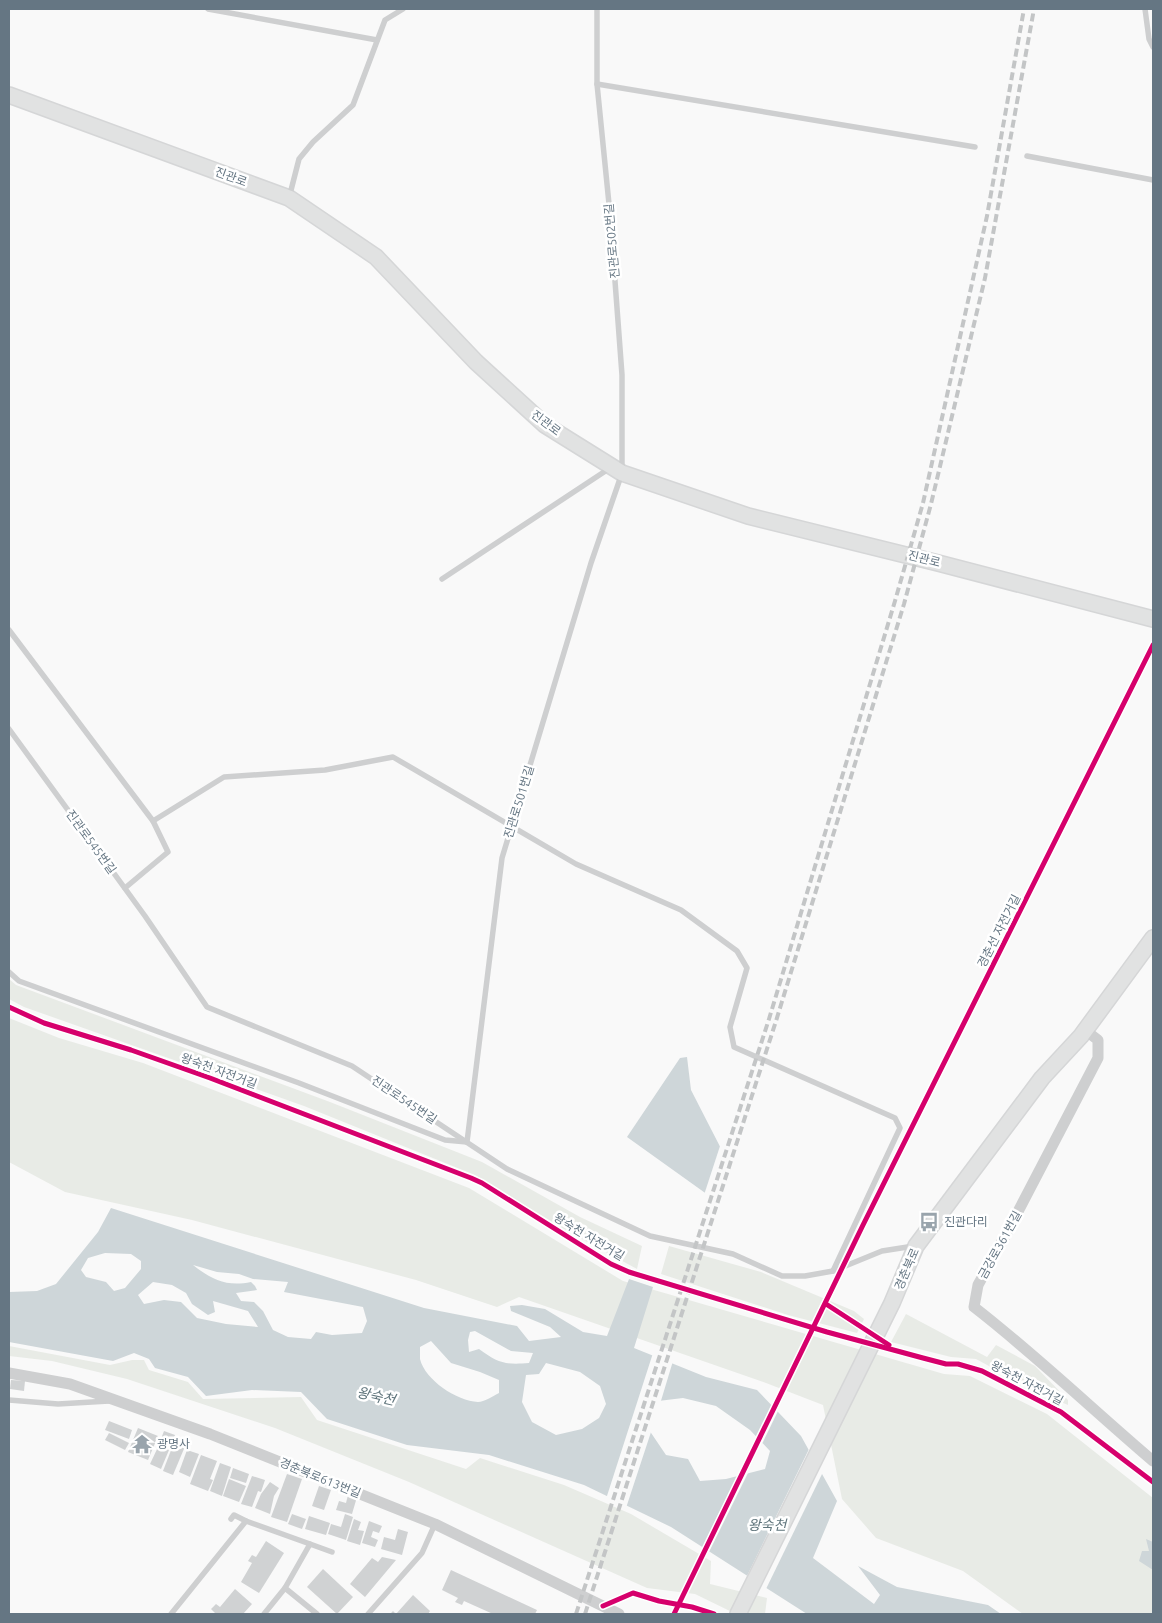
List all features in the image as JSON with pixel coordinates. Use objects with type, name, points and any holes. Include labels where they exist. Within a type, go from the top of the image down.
[{"type":"street","name":"진관로","points":[[9,95],[289,198],[376,257],[476,362],[545,425],[617,470],[748,516],[1153,617]]},
{"type":"street","name":"경춘북로","points":[[738,1614],[892,1303],[916,1246],[1042,1078],[1085,1030],[1153,938]]},
{"type":"street","name":"금강로361번길","points":[[1085,1030],[1098,1040],[1098,1058],[978,1285],[974,1307],[1010,1335],[1153,1461]]},
{"type":"street","name":"경춘북로613번길","points":[[9,1373],[70,1384],[210,1434],[435,1524],[619,1614]]},
{"type":"lane","points":[[208,9],[377,40]]},
{"type":"lane","points":[[289,198],[299,159],[313,142],[353,105],[385,20],[403,9]]},
{"type":"lane","name":"진관로502번길","points":[[597,9],[597,84],[610,214],[622,374],[617,470]]},
{"type":"lane","points":[[1145,9],[1153,47]]},
{"type":"lane","points":[[597,84],[975,146]]},
{"type":"lane","points":[[1027,156],[1153,180]]},
{"type":"lane","points":[[442,579],[617,470]]},
{"type":"lane","name":"진관로501번길","points":[[467,1142],[502,858],[591,564],[617,470]]},
{"type":"lane","points":[[9,630],[153,821],[168,852],[125,888]]},
{"type":"lane","name":"진관로545번길","points":[[9,730],[125,888],[207,1007],[352,1066],[507,1169],[650,1236],[733,1254],[782,1276],[805,1276],[834,1271],[882,1251],[916,1246]]},
{"type":"lane","points":[[153,821],[224,777],[325,770],[393,757],[576,864],[681,910],[737,951],[747,968],[730,1028],[734,1047],[895,1118],[900,1128],[834,1271]]},
{"type":"lane","points":[[9,972],[19,981],[299,1083],[445,1140],[467,1142]]},
{"type":"lane","points":[[9,1400],[58,1404],[116,1400]]},
{"type":"lane","points":[[231,1519],[234,1515],[332,1552]]},
{"type":"lane","points":[[171,1614],[246,1521]]},
{"type":"lane","points":[[368,1614],[422,1553],[435,1524]]},
{"type":"lane","points":[[264,1614],[285,1588],[310,1544]]},
{"type":"lane","points":[[285,1588],[317,1614]]},
{"type":"shaded area","points":[[9,979],[16,985],[330,1102],[482,1162],[580,1217],[642,1246],[637,1269],[569,1232],[475,1175],[304,1106],[24,1007],[9,999]]},
{"type":"shaded area","points":[[9,1018],[59,1038],[143,1063],[469,1188],[623,1281],[944,1374],[970,1376],[1047,1414],[1153,1498],[1153,1614],[1023,1614],[963,1571],[876,1538],[842,1499],[823,1405],[766,1383],[519,1297],[497,1307],[416,1280],[192,1220],[65,1192],[9,1162]]},
{"type":"shaded area","points":[[669,1246],[761,1272],[854,1311],[864,1319],[857,1333],[788,1315],[661,1274]]},
{"type":"shaded area","points":[[906,1314],[987,1357],[996,1345],[1035,1366],[1068,1400],[1068,1405],[1035,1391],[976,1359],[951,1357],[891,1342]]},
{"type":"shaded area","points":[[9,1346],[110,1365],[132,1360],[144,1360],[149,1370],[188,1382],[203,1399],[301,1397],[317,1420],[466,1469],[480,1458],[564,1485],[631,1514],[711,1561],[710,1584],[767,1598],[765,1614],[736,1614],[695,1594],[647,1588],[409,1482],[275,1428],[127,1379],[52,1361],[9,1356]]},
{"type":"water","points":[[687,1057],[691,1090],[732,1170],[715,1200],[627,1137],[680,1058]]},
{"type":"water","name":"왕숙천","points":[[111,1208],[424,1308],[517,1326],[529,1341],[561,1337],[550,1327],[511,1311],[510,1306],[522,1305],[545,1309],[583,1332],[607,1336],[629,1279],[653,1287],[634,1348],[706,1377],[757,1390],[801,1436],[837,1501],[813,1558],[874,1604],[880,1595],[858,1566],[897,1587],[988,1605],[1001,1614],[807,1614],[671,1527],[584,1485],[489,1455],[407,1445],[327,1419],[301,1392],[252,1390],[206,1396],[188,1377],[155,1368],[149,1359],[134,1353],[113,1361],[9,1342],[9,1292],[37,1291],[56,1284],[98,1232]],"holes":[[[105,1253],[131,1254],[141,1261],[141,1269],[125,1288],[114,1291],[106,1282],[86,1277],[81,1270],[88,1258]],[[193,1265],[217,1272],[239,1274],[253,1279],[288,1282],[284,1292],[363,1307],[367,1321],[362,1333],[332,1335],[316,1332],[311,1339],[288,1337],[273,1330],[263,1311],[254,1302],[241,1301],[236,1293],[257,1290],[251,1282],[227,1283],[207,1275]],[[153,1282],[172,1285],[186,1293],[192,1304],[208,1315],[215,1312],[213,1301],[248,1311],[258,1327],[226,1324],[197,1318],[181,1302],[164,1300],[144,1304],[138,1295]],[[475,1331],[511,1351],[533,1353],[529,1363],[514,1364],[502,1362],[479,1349],[469,1352],[468,1340],[470,1332]],[[431,1341],[451,1363],[499,1380],[499,1393],[478,1402],[461,1398],[435,1382],[423,1367],[420,1359],[420,1347]],[[546,1363],[580,1372],[600,1386],[606,1404],[599,1418],[582,1429],[556,1435],[532,1422],[522,1402],[526,1375],[539,1374]],[[683,1398],[716,1406],[750,1430],[770,1451],[765,1469],[726,1479],[700,1481],[688,1459],[666,1455],[643,1421],[650,1402]]]},
{"type":"water","points":[[1146,1539],[1153,1542],[1153,1570],[1139,1561],[1142,1551],[1149,1551]]},
{"type":"pier","points":[[721,1143],[735,1170],[715,1202],[704,1195]]},
{"type":"pier","points":[[653,1353],[673,1361],[660,1404],[652,1405],[646,1421],[652,1429],[626,1508],[606,1499]]},
{"type":"pier","points":[[774,1404],[779,1409],[761,1446],[756,1440]]},
{"type":"pier","points":[[810,1447],[823,1472],[765,1591],[746,1578]]},
{"type":"pier","points":[[749,1471],[708,1554],[702,1550],[740,1473]]},
{"type":"building","points":[[11,1380],[25,1381],[24,1391],[10,1389]]},
{"type":"building","points":[[109,1421],[132,1430],[129,1439],[105,1430]]},
{"type":"building","points":[[138,1428],[158,1436],[148,1460],[128,1452]]},
{"type":"building","points":[[164,1431],[175,1435],[170,1448],[159,1444]]},
{"type":"building","points":[[109,1433],[129,1443],[125,1450],[105,1440]]},
{"type":"building","points":[[175,1440],[186,1444],[173,1475],[163,1471]]},
{"type":"building","points":[[159,1445],[169,1450],[161,1469],[150,1464]]},
{"type":"building","points":[[187,1450],[199,1454],[190,1477],[179,1472]]},
{"type":"building","points":[[201,1455],[217,1461],[210,1479],[213,1480],[208,1491],[190,1484]]},
{"type":"building","points":[[220,1463],[231,1467],[222,1496],[210,1491]]},
{"type":"building","points":[[233,1468],[249,1474],[246,1483],[230,1478]]},
{"type":"building","points":[[287,1474],[302,1479],[287,1522],[271,1517]]},
{"type":"building","points":[[252,1476],[265,1480],[261,1492],[258,1491],[252,1507],[241,1504]]},
{"type":"building","points":[[229,1479],[246,1486],[239,1502],[223,1496]]},
{"type":"building","points":[[270,1482],[279,1488],[274,1496],[270,1514],[255,1508],[261,1494]]},
{"type":"building","points":[[319,1486],[331,1490],[324,1510],[312,1506]]},
{"type":"building","points":[[348,1495],[357,1497],[352,1514],[336,1510],[339,1501],[346,1503]]},
{"type":"building","points":[[292,1514],[306,1519],[302,1529],[288,1524]]},
{"type":"building","points":[[345,1514],[353,1517],[346,1540],[328,1534],[331,1524],[341,1527]]},
{"type":"building","points":[[309,1516],[330,1523],[326,1535],[305,1529]]},
{"type":"building","points":[[354,1519],[361,1522],[358,1530],[364,1531],[360,1545],[347,1541]]},
{"type":"building","points":[[369,1521],[382,1526],[379,1533],[373,1531],[371,1537],[378,1540],[375,1547],[362,1543]]},
{"type":"building","points":[[398,1529],[408,1532],[402,1555],[381,1549],[384,1537],[395,1540]]},
{"type":"building","points":[[266,1541],[284,1553],[259,1593],[241,1582],[252,1563],[248,1561],[252,1555],[256,1557]]},
{"type":"building","points":[[382,1557],[396,1560],[365,1597],[350,1584],[372,1558],[378,1562]]},
{"type":"building","points":[[323,1569],[353,1597],[337,1614],[307,1587]]},
{"type":"building","points":[[451,1570],[537,1610],[535,1614],[493,1614],[464,1601],[462,1605],[455,1602],[458,1598],[442,1590]]},
{"type":"building","points":[[235,1589],[252,1604],[243,1614],[214,1614],[211,1609],[216,1604],[220,1607]]},
{"type":"building","points":[[413,1595],[430,1611],[428,1614],[396,1614]]},
{"type":"railway","points":[[576,1614],[769,1019],[923,503],[987,216],[1024,9]]},
{"type":"railway","points":[[585,1614],[776,1021],[904,604],[931,504],[985,278],[1034,9]]},
{"type":"cycle path","name":"경춘선 자전거길","points":[[674,1614],[863,1225],[1153,645]]},
{"type":"cycle path","name":"왕숙천 자전거길","points":[[9,1007],[44,1023],[131,1050],[210,1078],[471,1178],[611,1264],[629,1272],[827,1332],[946,1364],[958,1364],[982,1371],[1061,1412],[1153,1482]]},
{"type":"cycle path","points":[[826,1304],[889,1345]]},
{"type":"cycle path","points":[[603,1606],[633,1593],[714,1614]]},
{"type":"place","name":"진관다리","points":[[929,1222]]},
{"type":"place","name":"광명사","points":[[142,1444]]}]
